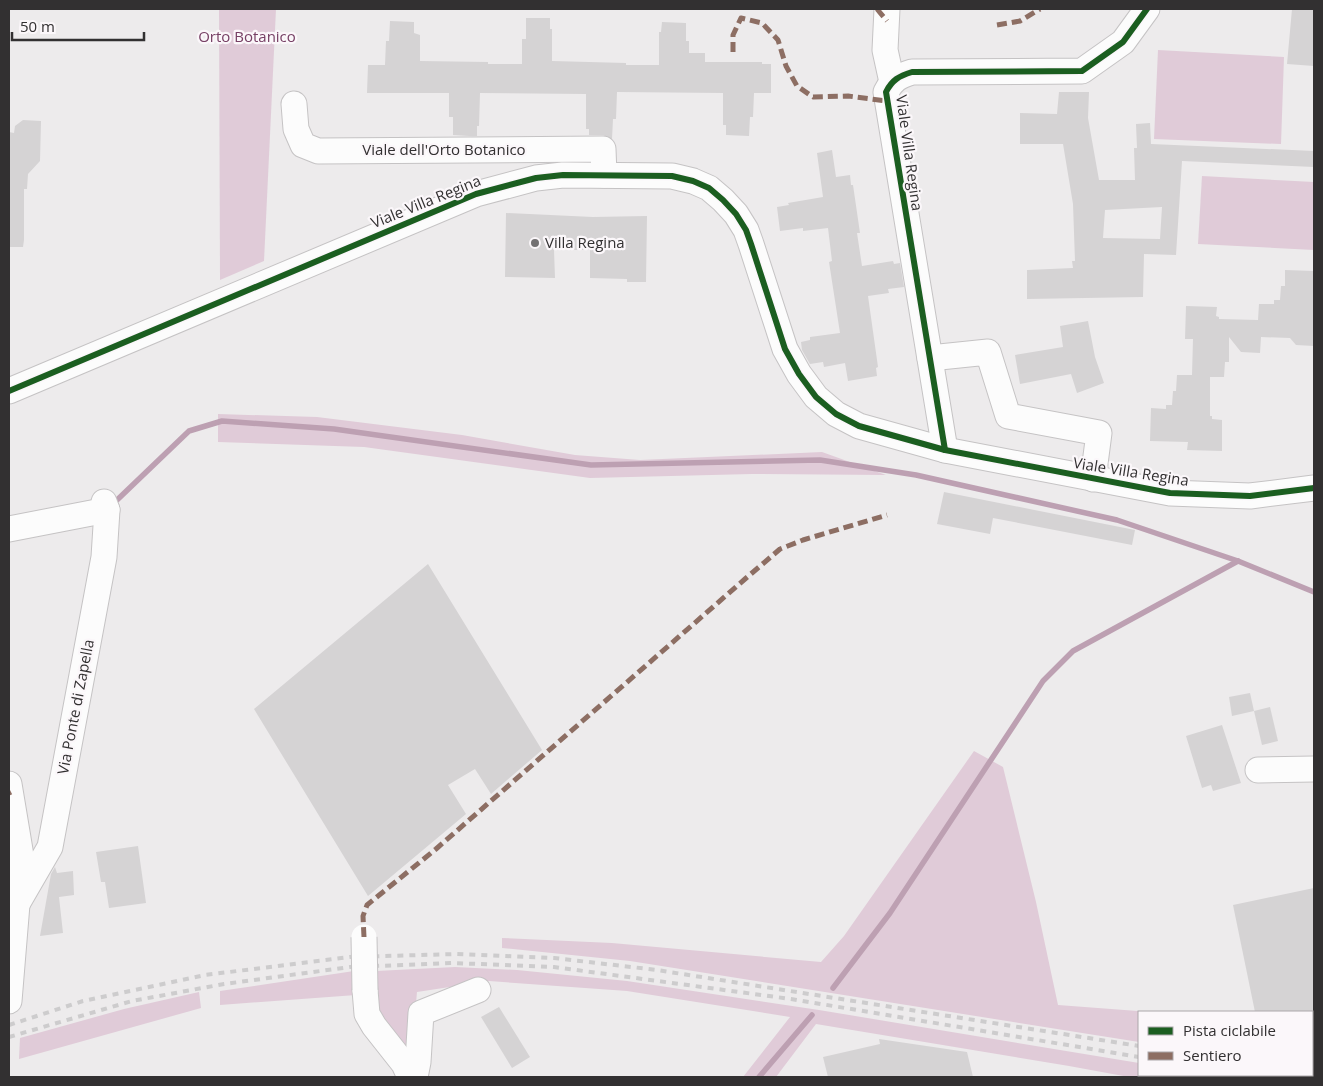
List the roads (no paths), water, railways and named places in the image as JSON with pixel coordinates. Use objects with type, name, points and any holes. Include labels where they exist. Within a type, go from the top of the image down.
[{"type":"street","points":[[887,9],[885,50],[892,82]]},
{"type":"street","name":"Viale Villa Regina","points":[[945,450],[887,110],[886,92],[892,82],[901,75],[912,72],[1082,71],[1123,42],[1147,9]]},
{"type":"street","name":"Viale dell'Orto Botanico","points":[[294,104],[296,129],[303,145],[318,151],[603,149],[604,175]]},
{"type":"street","name":"Viale Villa Regina","points":[[9,391],[476,194],[536,178],[563,175],[672,176],[693,181],[709,188],[736,214],[746,230],[785,349],[799,374],[816,397],[836,414],[859,426],[945,450],[1093,480],[1170,493],[1250,496],[1314,488]]},
{"type":"street","points":[[930,358],[988,352],[1008,416],[1100,433],[1093,480]]},
{"type":"street","name":"Via Ponte di Zapella","points":[[9,529],[105,506],[104,557],[50,847],[17,904]]},
{"type":"street","points":[[1258,770],[1314,772]]},
{"type":"street","points":[[9,784],[21,856],[9,1001]]},
{"type":"street","points":[[364,937],[365,990],[368,1014],[374,1026],[404,1064],[410,1077]]},
{"type":"street","points":[[415,1077],[418,1062],[421,1013],[478,990]]},
{"type":"waterway","points":[[117,500],[189,431],[222,421],[334,429],[591,465],[820,460],[916,475],[1117,520],[1238,561],[1314,592]]},
{"type":"waterway","points":[[833,988],[890,913],[1043,681],[1073,651],[1238,561]]},
{"type":"waterway","points":[[759,1077],[812,1015]]},
{"type":"railway","points":[[9,1025],[83,1001],[205,975],[350,957],[457,954],[554,958],[657,970],[1138,1046]]},
{"type":"railway","points":[[9,1037],[132,1001],[224,984],[350,967],[453,963],[554,967],[791,999],[1138,1057]]},
{"type":"railway","points":[[1252,1076],[1259,1077]]},
{"type":"place","name":"Villa Regina","points":[[535,243]]},
{"type":"park label","name":"Orto Botanico","points":[[247,37]]}]
